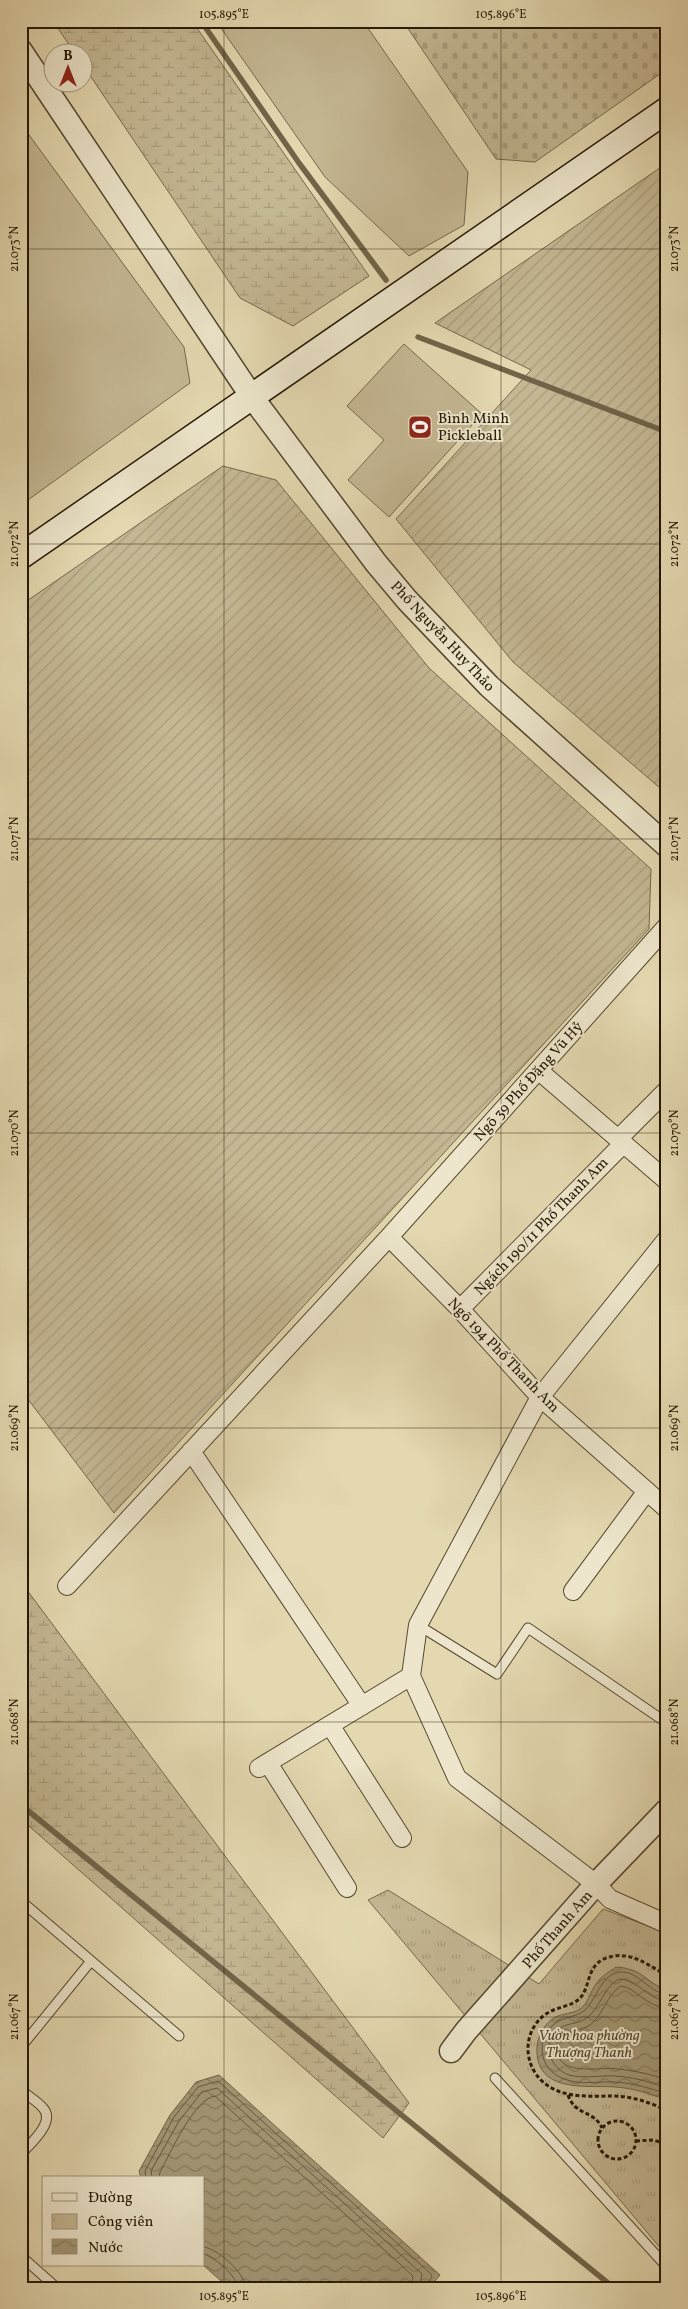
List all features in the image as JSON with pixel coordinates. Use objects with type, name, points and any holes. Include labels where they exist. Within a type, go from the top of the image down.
[{"type":"main road","points":[[23,552],[252,397],[667,110]]},
{"type":"street","name":"Phố Nguyễn Huy Thảo","points":[[21,51],[252,397],[347,526],[407,600],[489,686],[667,846]]},
{"type":"street","name":"Ngõ 39 Phố Đặng Vũ Hỷ","points":[[67,1586],[389,1237],[667,926]]},
{"type":"street","points":[[538,1070],[667,1182]]},
{"type":"street","name":"Ngách 190/11 Phố Thanh Am","points":[[460,1309],[667,1090]]},
{"type":"street","name":"Ngõ 194 Phố Thanh Am","points":[[389,1237],[460,1309],[540,1397],[667,1509]]},
{"type":"street","points":[[667,1239],[540,1397],[418,1625],[411,1676],[457,1778],[596,1884],[610,1899],[667,1924]]},
{"type":"street","points":[[191,1451],[362,1706]]},
{"type":"street","points":[[573,1591],[647,1491]]},
{"type":"street","points":[[347,1888],[263,1765],[411,1676]]},
{"type":"street","points":[[330,1725],[402,1838]]},
{"type":"street","name":"Phố Thanh Am","points":[[451,2051],[466,2031],[596,1884],[667,1810]]},
{"type":"lane","points":[[418,1625],[497,1674],[528,1628],[667,1723]]},
{"type":"lane","points":[[21,1901],[179,2036]]},
{"type":"lane","points":[[21,2047],[91,1961]]},
{"type":"lane","points":[[495,2078],[667,2267]]},
{"type":"lane","points":[[21,2090],[44,2109],[46,2118],[44,2126],[21,2154]]},
{"type":"lane","points":[[21,2256],[57,2288]]},
{"type":"path","points":[[667,1975],[626,1956],[613,1956],[602,1961],[593,1969],[578,2001],[547,2013],[534,2025],[528,2048],[532,2068],[543,2082],[568,2094],[590,2097],[626,2097],[667,2111]]},
{"type":"path","points":[[568,2094],[574,2107],[595,2118],[602,2128]]},
{"type":"path","points":[[621,2121],[632,2128],[636,2141],[631,2154],[626,2158],[613,2159],[606,2157],[598,2146],[598,2133],[607,2123],[621,2121]]},
{"type":"path","points":[[636,2141],[653,2140],[667,2144]]},
{"type":"green space","points":[[53,21],[192,21],[369,276],[293,326],[240,298],[92,78],[92,42],[67,42]]},
{"type":"green space","points":[[216,21],[363,21],[468,172],[464,225],[409,256],[325,177]]},
{"type":"green space","points":[[403,21],[667,21],[667,69],[535,162],[496,159]]},
{"type":"green space","points":[[21,124],[184,347],[190,383],[21,505]]},
{"type":"green space","points":[[667,163],[667,794],[513,662],[396,519],[531,370],[435,323]]},
{"type":"green space","name":"Bình Minh Pickleball","points":[[404,344],[482,414],[389,517],[348,480],[384,440],[347,406]]},
{"type":"green space","points":[[223,466],[276,480],[429,668],[651,869],[649,929],[114,1513],[21,1390],[21,605]]},
{"type":"green space","points":[[21,1582],[409,2103],[383,2138],[21,1819]]},
{"type":"green space","name":"Vườn hoa phường Thượng Thanh","points":[[388,1890],[539,1984],[603,1909],[667,1933],[667,2256],[368,1900]]},
{"type":"water","points":[[616,1967],[633,1970],[667,1990],[667,2100],[628,2089],[564,2084],[553,2080],[544,2072],[538,2061],[537,2046],[540,2034],[545,2026],[560,2015],[577,2011],[583,2007],[598,1981]]},
{"type":"water","points":[[219,2075],[440,2275],[429,2288],[229,2288],[204,2266],[205,2176],[140,2176],[139,2171],[170,2115],[196,2082]]},
{"type":"waterway","points":[[201,21],[299,163],[386,280]]},
{"type":"waterway","points":[[418,337],[667,432]]},
{"type":"waterway","points":[[21,1805],[614,2288]]},
{"type":"place","name":"Bình Minh Pickleball","points":[[420,427]]}]
